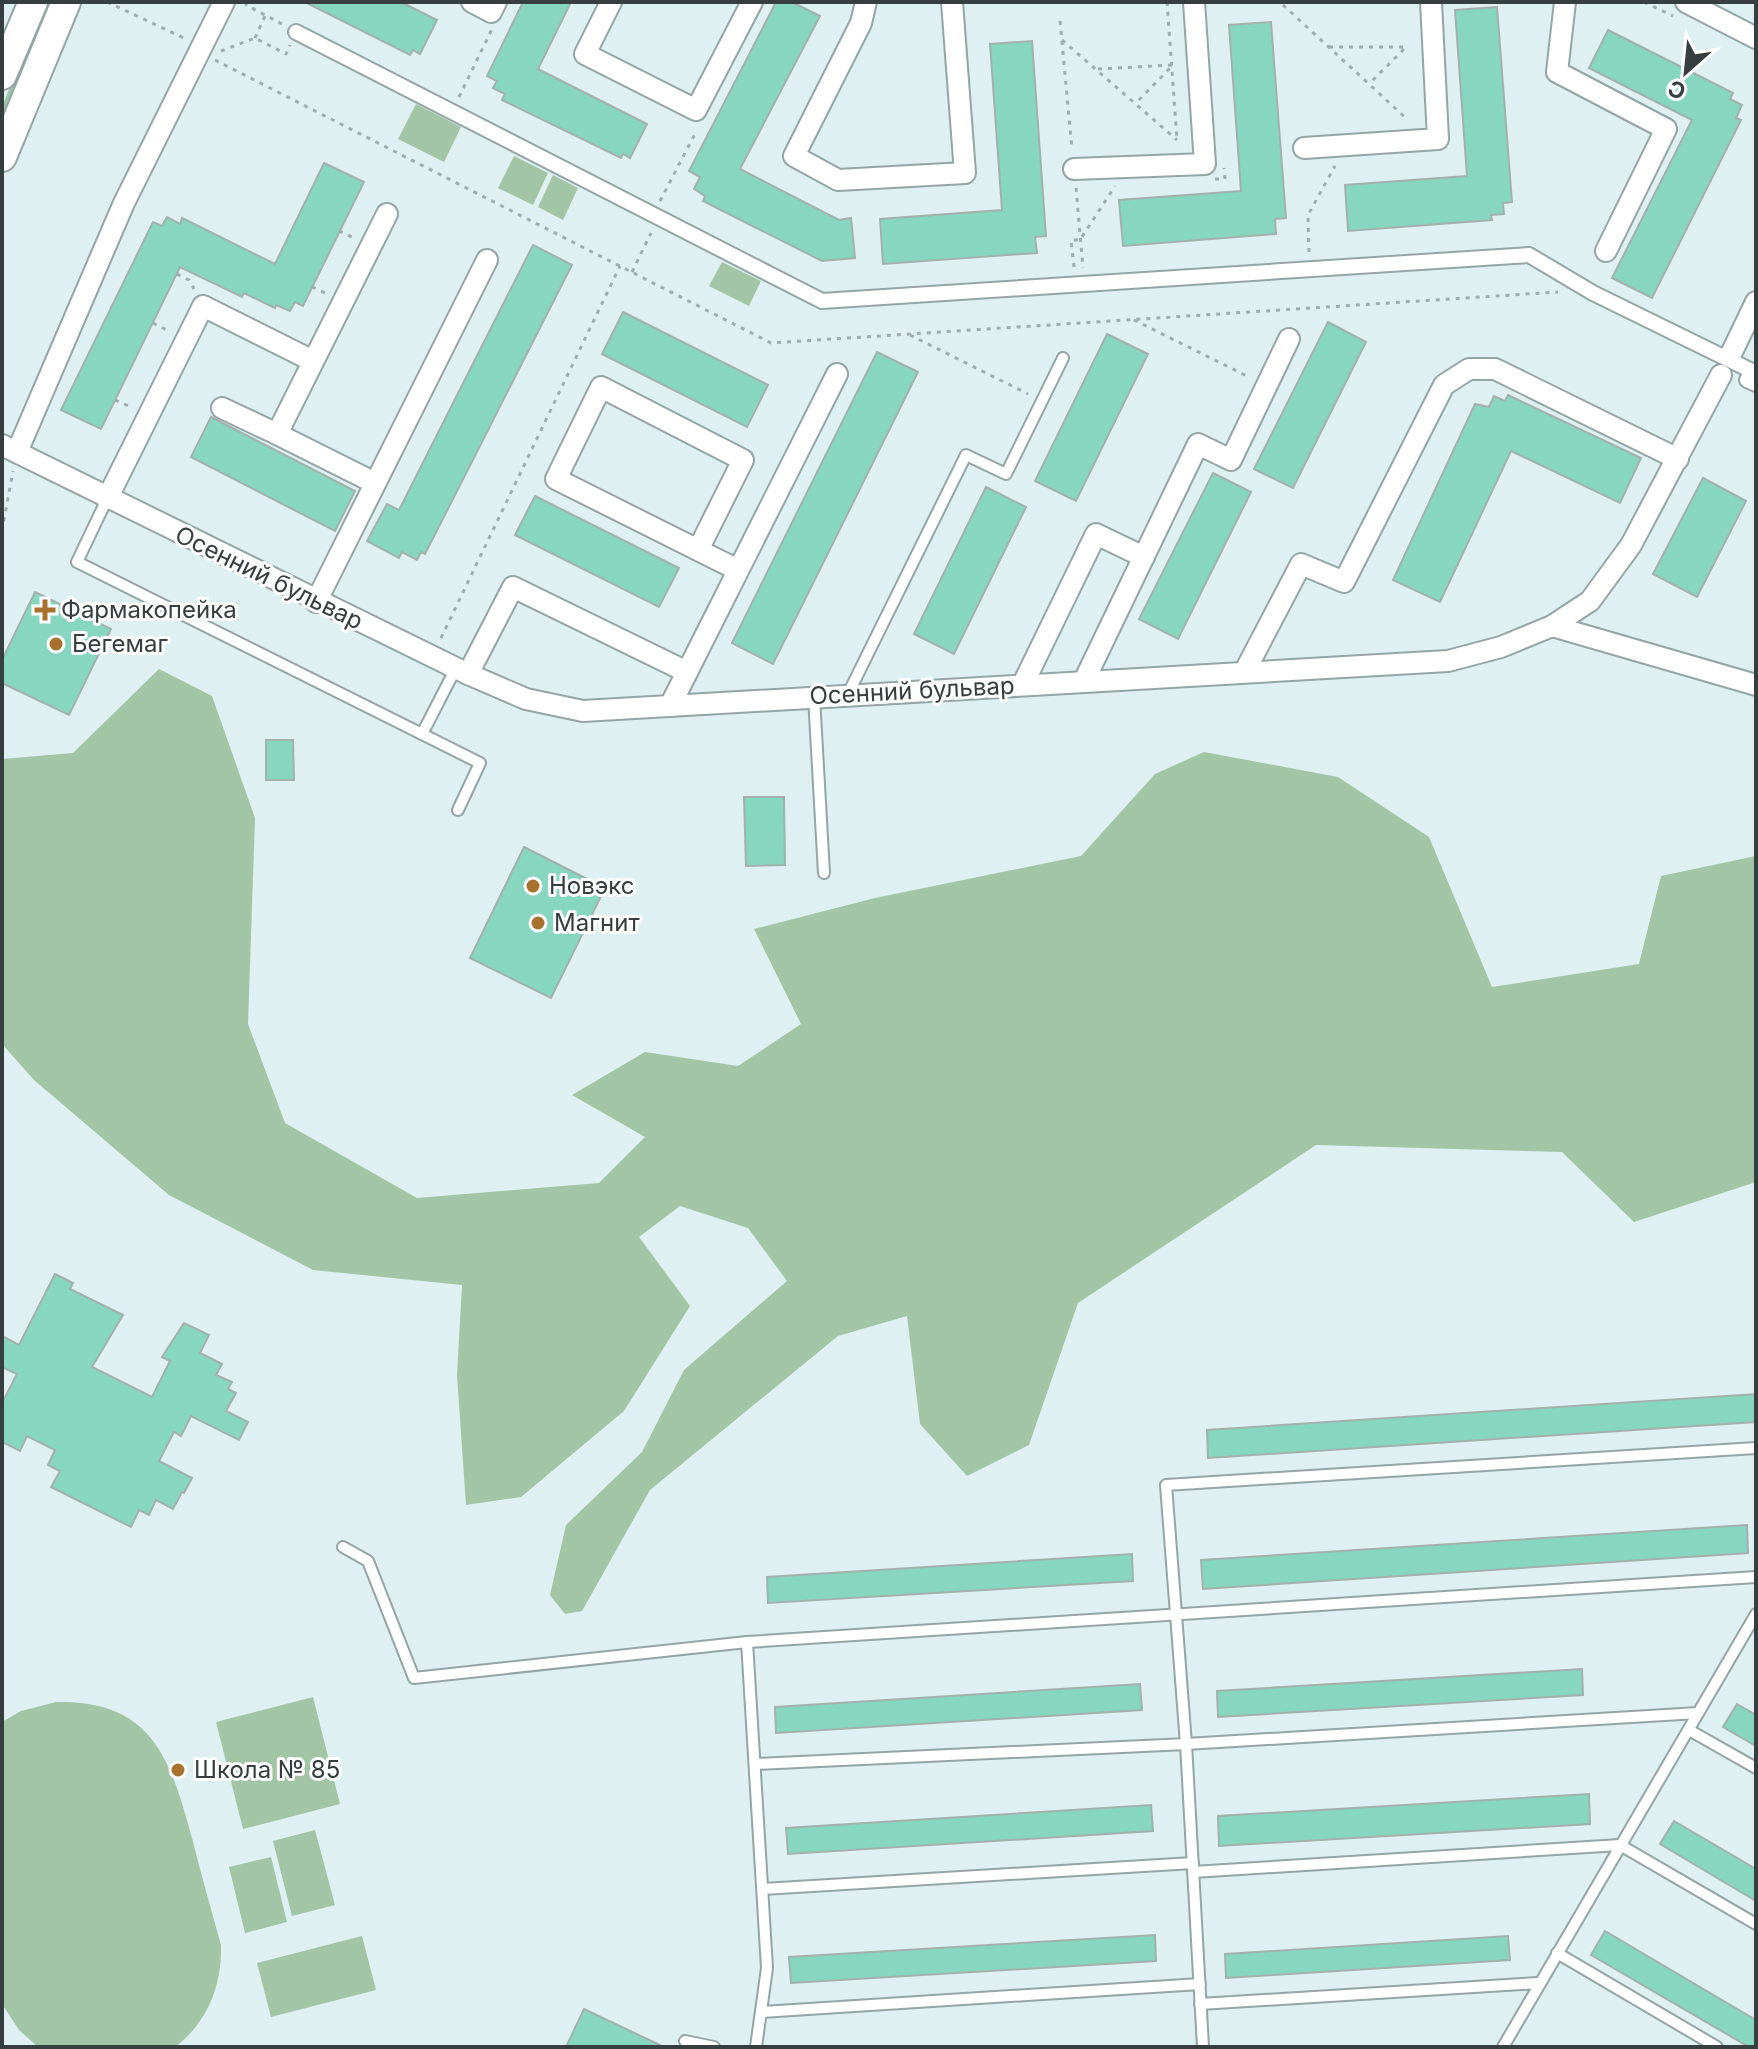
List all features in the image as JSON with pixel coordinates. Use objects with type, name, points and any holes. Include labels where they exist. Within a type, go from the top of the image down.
[{"type":"main road","points":[[2,75],[33,2]]},
{"type":"main road","points":[[2,157],[66,2]]},
{"type":"street","points":[[9,448],[124,203],[205,52],[224,2]]},
{"type":"street","points":[[472,2],[491,12],[496,2]]},
{"type":"street","points":[[611,2],[585,54],[696,110],[752,2]]},
{"type":"street","points":[[866,2],[861,23],[794,156],[838,180],[965,173],[952,2]]},
{"type":"street","points":[[1074,169],[1205,164],[1194,2]]},
{"type":"street","points":[[1304,148],[1438,139],[1431,2]]},
{"type":"street","points":[[1565,2],[1557,72],[1666,129],[1606,251]]},
{"type":"street","points":[[1686,2],[1756,38]]},
{"type":"street","points":[[296,32],[822,301],[1529,255],[1593,293],[1752,371],[1747,380],[1756,384]]},
{"type":"street","points":[[277,434],[387,214]]},
{"type":"street","points":[[316,602],[487,260]]},
{"type":"street","points":[[1730,356],[1756,302]]},
{"type":"street","points":[[107,499],[203,306],[313,361]]},
{"type":"street","points":[[1084,681],[1198,444],[1231,460],[1289,339]]},
{"type":"street","points":[[1245,671],[1301,564],[1344,582],[1444,385],[1469,369],[1495,369],[1678,459]]},
{"type":"street","points":[[670,706],[837,374]]},
{"type":"street","name":"Осенний бульвар","points":[[9,448],[316,602],[462,671],[526,699],[583,711],[1448,661],[1501,647],[1552,626],[1590,601],[1631,545],[1721,375]]},
{"type":"street","points":[[698,550],[743,460],[601,387],[556,479],[698,550],[738,570]]},
{"type":"street","points":[[222,408],[375,483]]},
{"type":"street","points":[[1023,684],[1096,534],[1144,557]]},
{"type":"street","points":[[462,671],[513,587],[687,672]]},
{"type":"street","points":[[1552,626],[1756,685]]},
{"type":"lane","points":[[848,694],[966,455],[1006,474],[1063,358]]},
{"type":"lane","points":[[107,499],[77,562],[480,763],[458,810]]},
{"type":"lane","points":[[422,734],[462,671]]},
{"type":"lane","points":[[814,697],[824,873]]},
{"type":"lane","points":[[1203,2047],[1186,1744],[1166,1485],[1756,1448]]},
{"type":"lane","points":[[343,1547],[368,1561],[414,1678],[747,1642],[1756,1577]]},
{"type":"lane","points":[[1503,2047],[1755,1620]]},
{"type":"lane","points":[[747,1642],[767,1968],[756,2047]]},
{"type":"lane","points":[[755,1764],[1186,1744],[1698,1713]]},
{"type":"lane","points":[[1689,1730],[1756,1768]]},
{"type":"lane","points":[[763,1889],[1620,1845],[1756,1924]]},
{"type":"lane","points":[[1557,1953],[1717,2047]]},
{"type":"lane","points":[[1200,2004],[1538,1983]]},
{"type":"lane","points":[[761,2012],[1200,1984]]},
{"type":"lane","points":[[685,2041],[714,2047]]},
{"type":"path","points":[[107,2],[771,343],[1570,291]]},
{"type":"path","points":[[205,52],[255,38],[286,54],[296,32],[246,5],[247,2]]},
{"type":"path","points":[[1062,39],[1177,140],[1167,2]]},
{"type":"path","points":[[1283,5],[1411,123]]},
{"type":"path","points":[[255,38],[266,16]]},
{"type":"path","points":[[1329,47],[1406,47],[1369,84]]},
{"type":"path","points":[[452,112],[478,58]]},
{"type":"path","points":[[1098,69],[1173,65]]},
{"type":"path","points":[[1136,104],[1173,65]]},
{"type":"path","points":[[1310,268],[1308,215],[1346,145]]},
{"type":"path","points":[[1076,286],[1071,240],[1080,240],[1115,186]]},
{"type":"path","points":[[632,272],[659,218]]},
{"type":"path","points":[[433,656],[620,266]]},
{"type":"path","points":[[177,274],[189,280],[203,306]]},
{"type":"path","points":[[1132,319],[1267,386]]},
{"type":"path","points":[[909,334],[1042,402]]},
{"type":"path","points":[[2,531],[9,448]]},
{"type":"green space","points":[[44,2],[56,2],[2,130],[2,107]]},
{"type":"green space","points":[[416,104],[461,127],[444,162],[398,139]]},
{"type":"green space","points":[[514,156],[548,173],[533,205],[498,188]]},
{"type":"green space","points":[[553,175],[578,188],[563,220],[538,207]]},
{"type":"green space","points":[[722,262],[761,281],[749,306],[709,286]]},
{"type":"green space","points":[[159,669],[212,696],[255,818],[248,1024],[285,1123],[417,1198],[599,1183],[645,1137],[572,1095],[645,1052],[738,1066],[801,1024],[754,929],[875,898],[1081,856],[1155,774],[1204,752],[1338,777],[1429,837],[1492,987],[1639,964],[1661,876],[1756,856],[1756,1182],[1634,1222],[1562,1152],[1316,1145],[1078,1303],[1029,1445],[967,1476],[920,1424],[907,1316],[838,1336],[650,1490],[582,1611],[565,1614],[550,1595],[566,1525],[642,1452],[684,1370],[787,1281],[748,1228],[680,1206],[639,1237],[690,1306],[624,1411],[521,1497],[466,1505],[457,1375],[462,1285],[313,1270],[169,1195],[34,1080],[2,1044],[2,759],[73,753]]},
{"type":"green space","points":[[313,1697],[340,1804],[243,1829],[216,1722]]},
{"type":"green space","points":[[56,1702],[89,1704],[115,1711],[136,1723],[165,1760],[175,1783],[221,1945],[221,1960],[211,2002],[196,2026],[175,2047],[38,2047],[19,2030],[2,2004],[2,1722],[21,1711]]},
{"type":"green space","points":[[315,1830],[335,1905],[292,1916],[273,1841]]},
{"type":"green space","points":[[271,1857],[287,1922],[245,1933],[229,1867]]},
{"type":"green space","points":[[362,1936],[376,1990],[271,2017],[257,1963]]},
{"type":"building","points":[[305,2],[401,2],[437,20],[420,54],[413,50],[410,55]]},
{"type":"building","points":[[523,2],[571,2],[538,69],[647,124],[630,158],[623,154],[621,158],[502,100],[505,94],[493,88],[497,81],[487,76]]},
{"type":"building","points":[[776,2],[792,2],[820,16],[740,169],[839,220],[851,218],[855,258],[822,261],[703,201],[705,196],[694,189],[700,177],[689,171]]},
{"type":"building","points":[[1497,7],[1512,202],[1503,203],[1504,214],[1491,215],[1492,220],[1348,231],[1345,185],[1467,176],[1455,10]]},
{"type":"building","points":[[1271,22],[1286,218],[1275,219],[1276,234],[1123,246],[1119,200],[1241,191],[1229,25]]},
{"type":"building","points":[[1608,30],[1733,93],[1730,99],[1742,105],[1736,118],[1741,120],[1652,298],[1612,278],[1692,120],[1589,68]]},
{"type":"building","points":[[1032,41],[1046,236],[1035,237],[1037,253],[883,264],[880,219],[1002,210],[990,44]]},
{"type":"building","points":[[324,163],[364,182],[303,306],[295,302],[290,311],[276,305],[275,308],[244,293],[242,297],[180,267],[101,429],[61,410],[153,222],[162,226],[167,217],[180,224],[182,218],[275,264]]},
{"type":"building","points":[[533,245],[572,265],[425,554],[421,552],[417,560],[402,552],[399,558],[367,541],[387,504],[399,510]]},
{"type":"building","points":[[623,312],[768,385],[747,427],[602,354]]},
{"type":"building","points":[[1328,322],[1366,342],[1293,488],[1254,469]]},
{"type":"building","points":[[1107,334],[1148,354],[1076,501],[1035,481]]},
{"type":"building","points":[[877,352],[918,372],[773,664],[732,643]]},
{"type":"building","points":[[1508,395],[1641,458],[1620,503],[1511,451],[1440,602],[1393,580],[1475,404],[1489,407],[1494,396],[1505,401]]},
{"type":"building","points":[[211,417],[355,491],[335,531],[191,457]]},
{"type":"building","points":[[1213,473],[1251,492],[1178,639],[1139,619]]},
{"type":"building","points":[[1703,478],[1746,501],[1697,597],[1653,574]]},
{"type":"building","points":[[986,487],[1026,507],[954,654],[914,634]]},
{"type":"building","points":[[535,496],[679,568],[659,607],[515,535]]},
{"type":"building","name":"Бегемаг","points":[[35,592],[111,629],[69,715],[2,683],[2,660]]},
{"type":"building","points":[[266,740],[293,740],[294,780],[266,780]]},
{"type":"building","points":[[744,797],[784,797],[785,865],[746,866]]},
{"type":"building","name":"Магнит","points":[[524,847],[605,888],[551,998],[470,958]]},
{"type":"building","points":[[55,1274],[73,1283],[70,1289],[123,1315],[92,1367],[152,1397],[170,1361],[162,1357],[184,1323],[209,1335],[200,1353],[222,1364],[216,1375],[232,1382],[228,1389],[236,1393],[226,1411],[248,1422],[239,1440],[191,1416],[181,1436],[174,1432],[159,1461],[192,1478],[184,1493],[173,1509],[156,1500],[149,1515],[139,1510],[131,1527],[51,1487],[60,1471],[48,1465],[55,1450],[27,1436],[20,1451],[2,1442],[2,1403],[17,1374],[2,1367],[2,1336],[19,1345]]},
{"type":"building","points":[[1756,1394],[1756,1422],[1208,1458],[1207,1430]]},
{"type":"building","points":[[1747,1525],[1748,1553],[1203,1589],[1201,1560]]},
{"type":"building","points":[[1132,1554],[1133,1581],[768,1603],[767,1577]]},
{"type":"building","points":[[1582,1669],[1583,1695],[1218,1717],[1217,1691]]},
{"type":"building","points":[[1140,1684],[1142,1710],[776,1733],[775,1707]]},
{"type":"building","points":[[1737,1704],[1756,1715],[1756,1746],[1723,1727]]},
{"type":"building","points":[[1589,1794],[1590,1824],[1219,1846],[1218,1816]]},
{"type":"building","points":[[1151,1805],[1153,1831],[788,1854],[786,1828]]},
{"type":"building","points":[[1674,1821],[1756,1869],[1756,1901],[1660,1844]]},
{"type":"building","points":[[1605,1931],[1756,2020],[1756,2047],[1749,2047],[1591,1955]]},
{"type":"building","points":[[1155,1935],[1156,1961],[791,1983],[789,1957]]},
{"type":"building","points":[[1508,1936],[1510,1960],[1226,1978],[1225,1954]]},
{"type":"building","points":[[584,2009],[664,2047],[566,2047]]},
{"type":"place","name":"Фармакопейка","points":[[45,610]]},
{"type":"place","name":"Бегемаг","points":[[56,644]]},
{"type":"place","name":"Новэкс","points":[[533,886]]},
{"type":"place","name":"Магнит","points":[[538,923]]},
{"type":"place","name":"Школа № 85","points":[[178,1770]]}]
